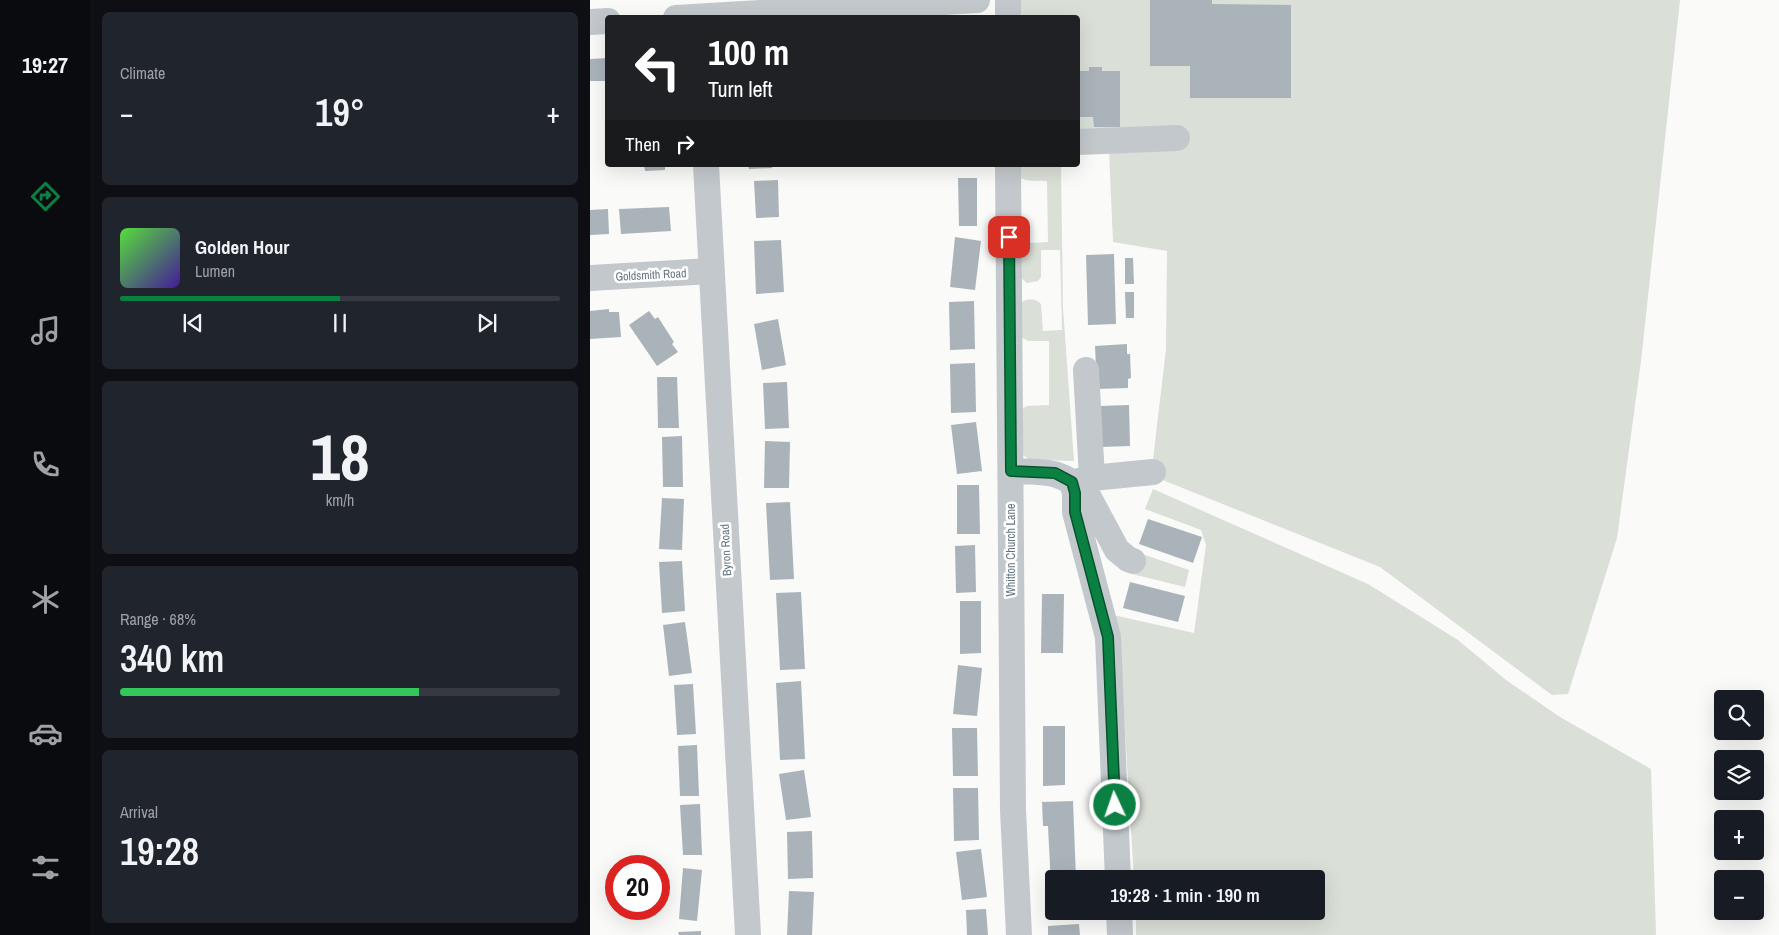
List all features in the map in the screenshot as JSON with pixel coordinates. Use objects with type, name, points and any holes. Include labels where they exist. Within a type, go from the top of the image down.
[{"type":"street","points":[[725,15],[977,0]]},
{"type":"street","points":[[1008,0],[1008,15]]},
{"type":"street","points":[[590,22],[605,21]]},
{"type":"street","points":[[1080,142],[1176,138]]},
{"type":"street","name":"Byron Road","points":[[706,167],[748,935]]},
{"type":"street","name":"Whitton Church Lane","points":[[1008,167],[1014,810],[1019,935]]},
{"type":"street","name":"Goldsmith Road","points":[[590,278],[711,271]]},
{"type":"street","points":[[1086,370],[1082,480],[1088,496],[1117,550],[1133,561]]},
{"type":"street","points":[[1011,471],[1055,473],[1082,480],[1153,472]]},
{"type":"street","points":[[1082,480],[1075,493],[1075,512],[1108,637],[1118,870]]},
{"type":"street","points":[[1119,920],[1120,935]]},
{"type":"shaded area","points":[[1021,0],[1680,0],[1641,361],[1617,538],[1568,694],[1552,695],[1380,567],[1155,477],[1152,468],[1166,349],[1167,251],[1113,242],[1109,150],[1080,151],[1080,15],[1021,15]]},
{"type":"shaded area","points":[[1016,167],[1061,167],[1063,308],[1074,461],[1030,460],[1023,455],[1020,410],[1027,406],[1049,405],[1049,341],[1028,341],[1021,337],[1021,303],[1031,299],[1041,304],[1043,331],[1062,330],[1060,250],[1041,250],[1041,277],[1038,281],[1027,283],[1021,278],[1022,246],[1029,243],[1048,242],[1047,181],[1028,180],[1018,176]]},
{"type":"shaded area","points":[[1153,489],[1368,584],[1458,640],[1506,680],[1560,717],[1651,769],[1656,935],[1136,935],[1136,920],[1325,920],[1325,870],[1133,870],[1120,649],[1113,615],[1194,633],[1206,545],[1201,530],[1145,509]]},
{"type":"shaded area","points":[[1139,553],[1189,570],[1185,587],[1132,574]]},
{"type":"building","points":[[1150,0],[1212,0],[1212,4],[1291,5],[1291,98],[1190,98],[1190,66],[1150,66]]},
{"type":"building","points":[[605,58],[605,81],[590,81],[590,59]]},
{"type":"building","points":[[1089,67],[1102,67],[1102,71],[1120,71],[1120,127],[1094,127],[1093,117],[1080,117],[1080,71],[1089,71]]},
{"type":"building","points":[[644,167],[665,167],[665,170],[645,171]]},
{"type":"building","points":[[748,167],[772,167],[772,168],[749,169]]},
{"type":"building","points":[[958,178],[977,178],[977,226],[959,226]]},
{"type":"building","points":[[778,180],[779,217],[756,218],[754,181]]},
{"type":"building","points":[[669,207],[671,231],[621,234],[619,209]]},
{"type":"building","points":[[608,209],[609,234],[590,235],[590,210]]},
{"type":"building","points":[[955,237],[981,241],[975,290],[950,287]]},
{"type":"building","points":[[781,240],[784,292],[756,294],[754,241]]},
{"type":"building","points":[[1114,254],[1116,324],[1088,325],[1086,255]]},
{"type":"building","points":[[1125,258],[1133,258],[1134,284],[1125,284]]},
{"type":"building","points":[[1125,292],[1134,292],[1134,318],[1126,318]]},
{"type":"building","points":[[974,301],[975,349],[950,350],[949,302]]},
{"type":"building","points":[[609,309],[609,312],[619,312],[621,337],[590,339],[590,311]]},
{"type":"building","points":[[649,311],[655,319],[658,317],[678,352],[657,366],[629,325]]},
{"type":"building","points":[[778,319],[786,365],[762,370],[754,324]]},
{"type":"building","points":[[1127,344],[1127,354],[1130,354],[1131,378],[1128,379],[1128,388],[1097,389],[1095,346]]},
{"type":"building","points":[[975,363],[976,412],[951,413],[950,364]]},
{"type":"building","points":[[657,377],[677,377],[679,428],[658,428]]},
{"type":"building","points":[[787,382],[789,428],[765,429],[763,383]]},
{"type":"building","points":[[1129,405],[1130,446],[1100,447],[1099,406]]},
{"type":"building","points":[[976,422],[982,471],[957,474],[951,425]]},
{"type":"building","points":[[682,436],[683,487],[663,487],[662,437]]},
{"type":"building","points":[[765,441],[790,442],[789,488],[764,488]]},
{"type":"building","points":[[957,485],[979,485],[980,534],[957,534]]},
{"type":"building","points":[[662,498],[684,499],[682,550],[659,549]]},
{"type":"building","points":[[790,502],[794,579],[770,580],[766,503]]},
{"type":"building","points":[[1148,519],[1202,537],[1193,563],[1139,544]]},
{"type":"building","points":[[975,545],[976,592],[956,593],[955,546]]},
{"type":"building","points":[[682,561],[685,611],[662,613],[659,562]]},
{"type":"building","points":[[1130,582],[1185,596],[1178,622],[1123,608]]},
{"type":"building","points":[[801,592],[805,669],[780,670],[776,593]]},
{"type":"building","points":[[1042,594],[1064,594],[1063,653],[1041,653]]},
{"type":"building","points":[[960,601],[981,601],[981,653],[960,654]]},
{"type":"building","points":[[685,622],[692,673],[669,676],[663,625]]},
{"type":"building","points":[[958,665],[982,668],[977,716],[953,714]]},
{"type":"building","points":[[801,681],[805,759],[780,760],[776,683]]},
{"type":"building","points":[[693,684],[696,734],[677,735],[674,685]]},
{"type":"building","points":[[1043,726],[1065,726],[1065,785],[1043,786]]},
{"type":"building","points":[[952,728],[977,728],[978,776],[953,776]]},
{"type":"building","points":[[697,745],[699,796],[680,796],[678,746]]},
{"type":"building","points":[[804,770],[811,817],[786,820],[779,774]]},
{"type":"building","points":[[953,788],[978,788],[979,840],[954,841]]},
{"type":"building","points":[[1073,801],[1076,870],[1050,870],[1048,826],[1043,826],[1042,802]]},
{"type":"building","points":[[700,804],[702,855],[683,855],[680,805]]},
{"type":"building","points":[[812,831],[813,878],[788,879],[787,832]]},
{"type":"building","points":[[981,849],[987,897],[962,900],[956,852]]},
{"type":"building","points":[[683,868],[702,870],[697,921],[679,919]]},
{"type":"building","points":[[789,891],[814,892],[812,935],[787,935]]},
{"type":"building","points":[[986,909],[988,935],[967,935],[966,910]]},
{"type":"building","points":[[1079,924],[1080,935],[1048,935],[1048,926]]},
{"type":"building","points":[[701,931],[701,935],[679,935],[678,932]]},
{"type":"route","points":[[1009,237],[1011,471],[1055,473],[1064,476],[1072,482],[1075,493],[1075,512],[1108,637],[1115,805]]}]
